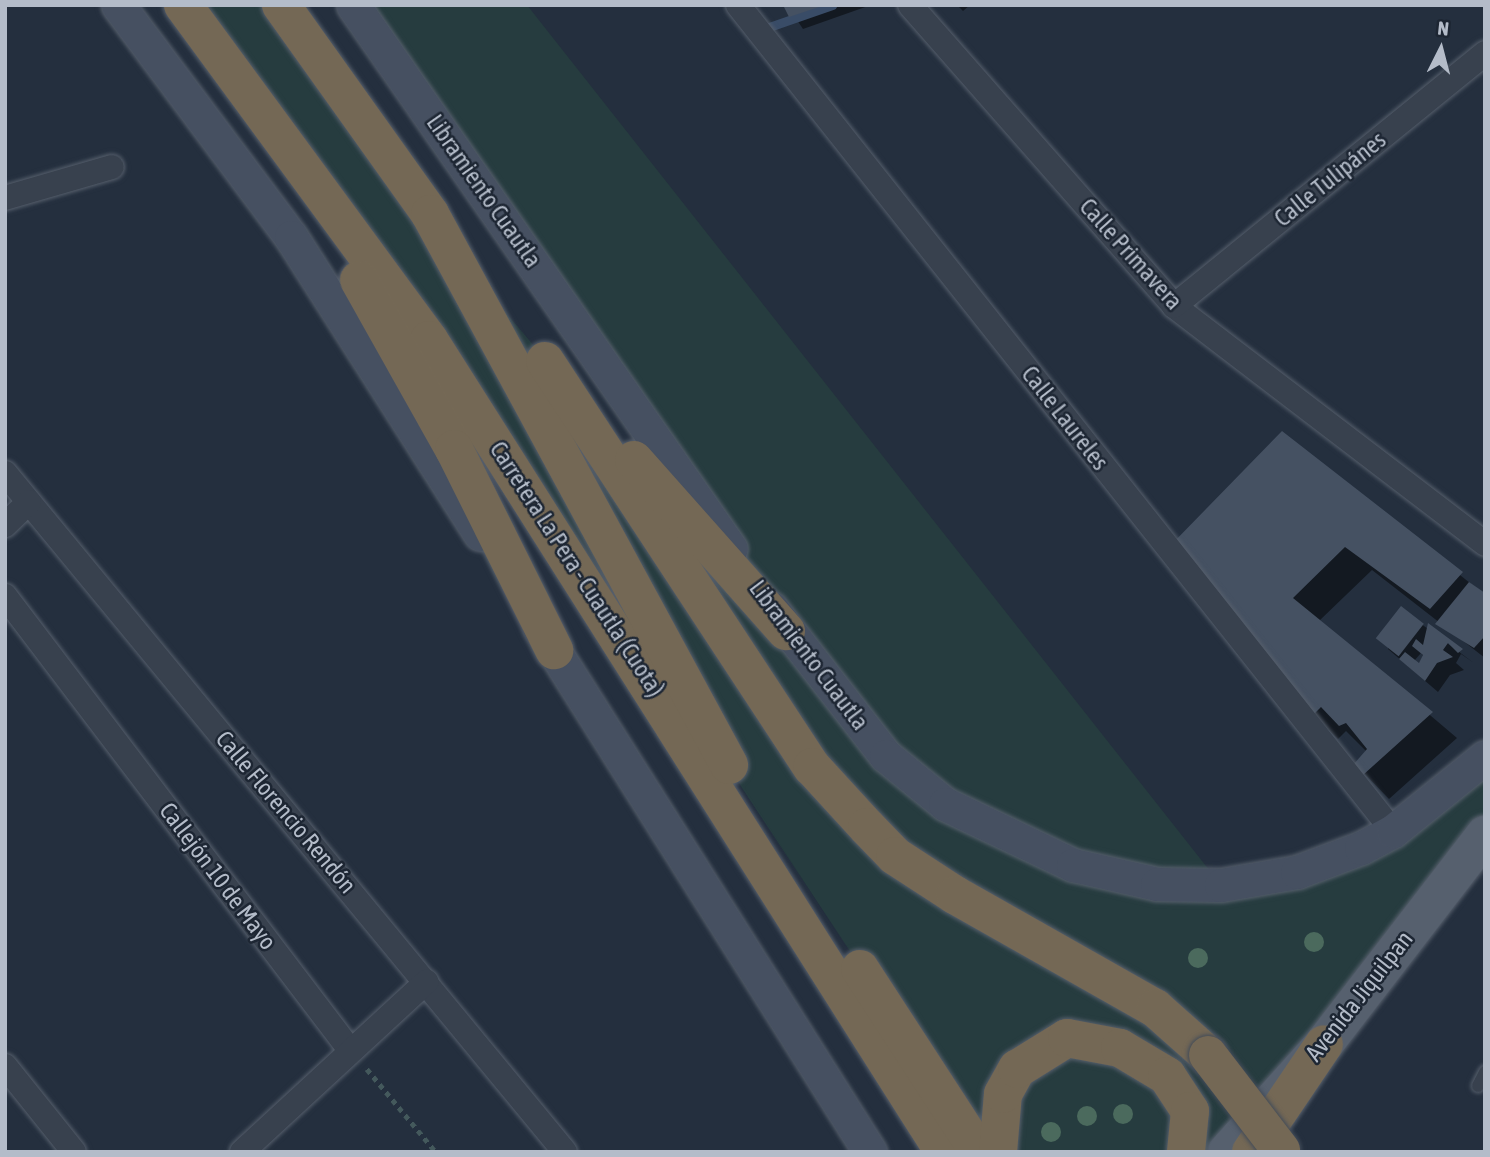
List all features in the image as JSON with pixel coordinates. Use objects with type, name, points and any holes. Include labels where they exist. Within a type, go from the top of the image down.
[{"type":"highway","name":"Carretera La Pera - Cuautla (Cuota)","points":[[183,5],[276,136],[429,340],[944,1152]]},
{"type":"highway","name":"Carretera La Pera - Cuautla (Cuota)","points":[[281,5],[430,214],[742,788],[979,1152]]},
{"type":"highway","points":[[276,136],[454,449],[554,650]]},
{"type":"highway","points":[[430,214],[545,360],[786,631]]},
{"type":"highway","points":[[545,360],[812,767],[867,827],[895,856],[955,895],[1155,1008],[1209,1055],[1271,1151]]},
{"type":"highway","points":[[998,1152],[1003,1094],[1017,1069],[1067,1038],[1120,1048],[1167,1076],[1190,1111],[1186,1152]]},
{"type":"highway","points":[[1271,1151],[1324,1044]]},
{"type":"main road","points":[[118,5],[291,237],[870,1152]]},
{"type":"main road","name":"Libramiento Cuautla","points":[[353,5],[786,631],[886,756],[945,804],[1073,865],[1157,884],[1221,885],[1297,872],[1393,831],[1485,757]]},
{"type":"main road","name":"Avenida Jiquilpan","points":[[1227,1152],[1324,1044],[1485,835]]},
{"type":"street","name":"Calle Laureles","points":[[738,5],[1393,831]]},
{"type":"street","name":"Calle Primavera","points":[[911,5],[1174,306],[1485,544]]},
{"type":"street","name":"Calle Tulipánes","points":[[1174,306],[1485,53]]},
{"type":"street","points":[[7,196],[112,167]]},
{"type":"street","name":"Calle Florencio Rendón","points":[[5,473],[565,1152]]},
{"type":"street","points":[[5,525],[29,502]]},
{"type":"street","name":"Callejón 10 de Mayo","points":[[5,596],[350,1049]]},
{"type":"street","points":[[242,1152],[350,1049],[426,982]]},
{"type":"street","points":[[5,1066],[74,1152]]},
{"type":"lane","points":[[1478,1086],[1485,1072]]},
{"type":"path","points":[[350,1049],[436,1152]]},
{"type":"green space","points":[[183,5],[281,5],[430,214],[707,760]]},
{"type":"green space","points":[[347,5],[527,5],[1221,885],[1073,865],[886,756]]},
{"type":"green space","points":[[455,253],[886,760],[1073,869],[1297,876],[1485,762],[1485,830],[1224,1152],[983,1152],[742,788]]},
{"type":"building","points":[[783,5],[822,5],[822,6],[789,17]]},
{"type":"building","points":[[1282,431],[1463,572],[1430,609],[1345,547],[1293,598],[1433,712],[1363,775],[1353,765],[1367,749],[1346,723],[1339,726],[1321,707],[1312,716],[1168,548]]},
{"type":"building","points":[[1469,582],[1485,593],[1485,636],[1474,648],[1435,624]]},
{"type":"building","points":[[1401,606],[1424,624],[1399,656],[1376,638]]},
{"type":"building","points":[[1428,623],[1463,649],[1458,653],[1448,643],[1443,650],[1453,657],[1437,663],[1425,681],[1399,659],[1405,652],[1419,663],[1423,655],[1412,646],[1416,639],[1423,645]]},
{"type":"waterway","points":[[769,27],[832,5]]}]
